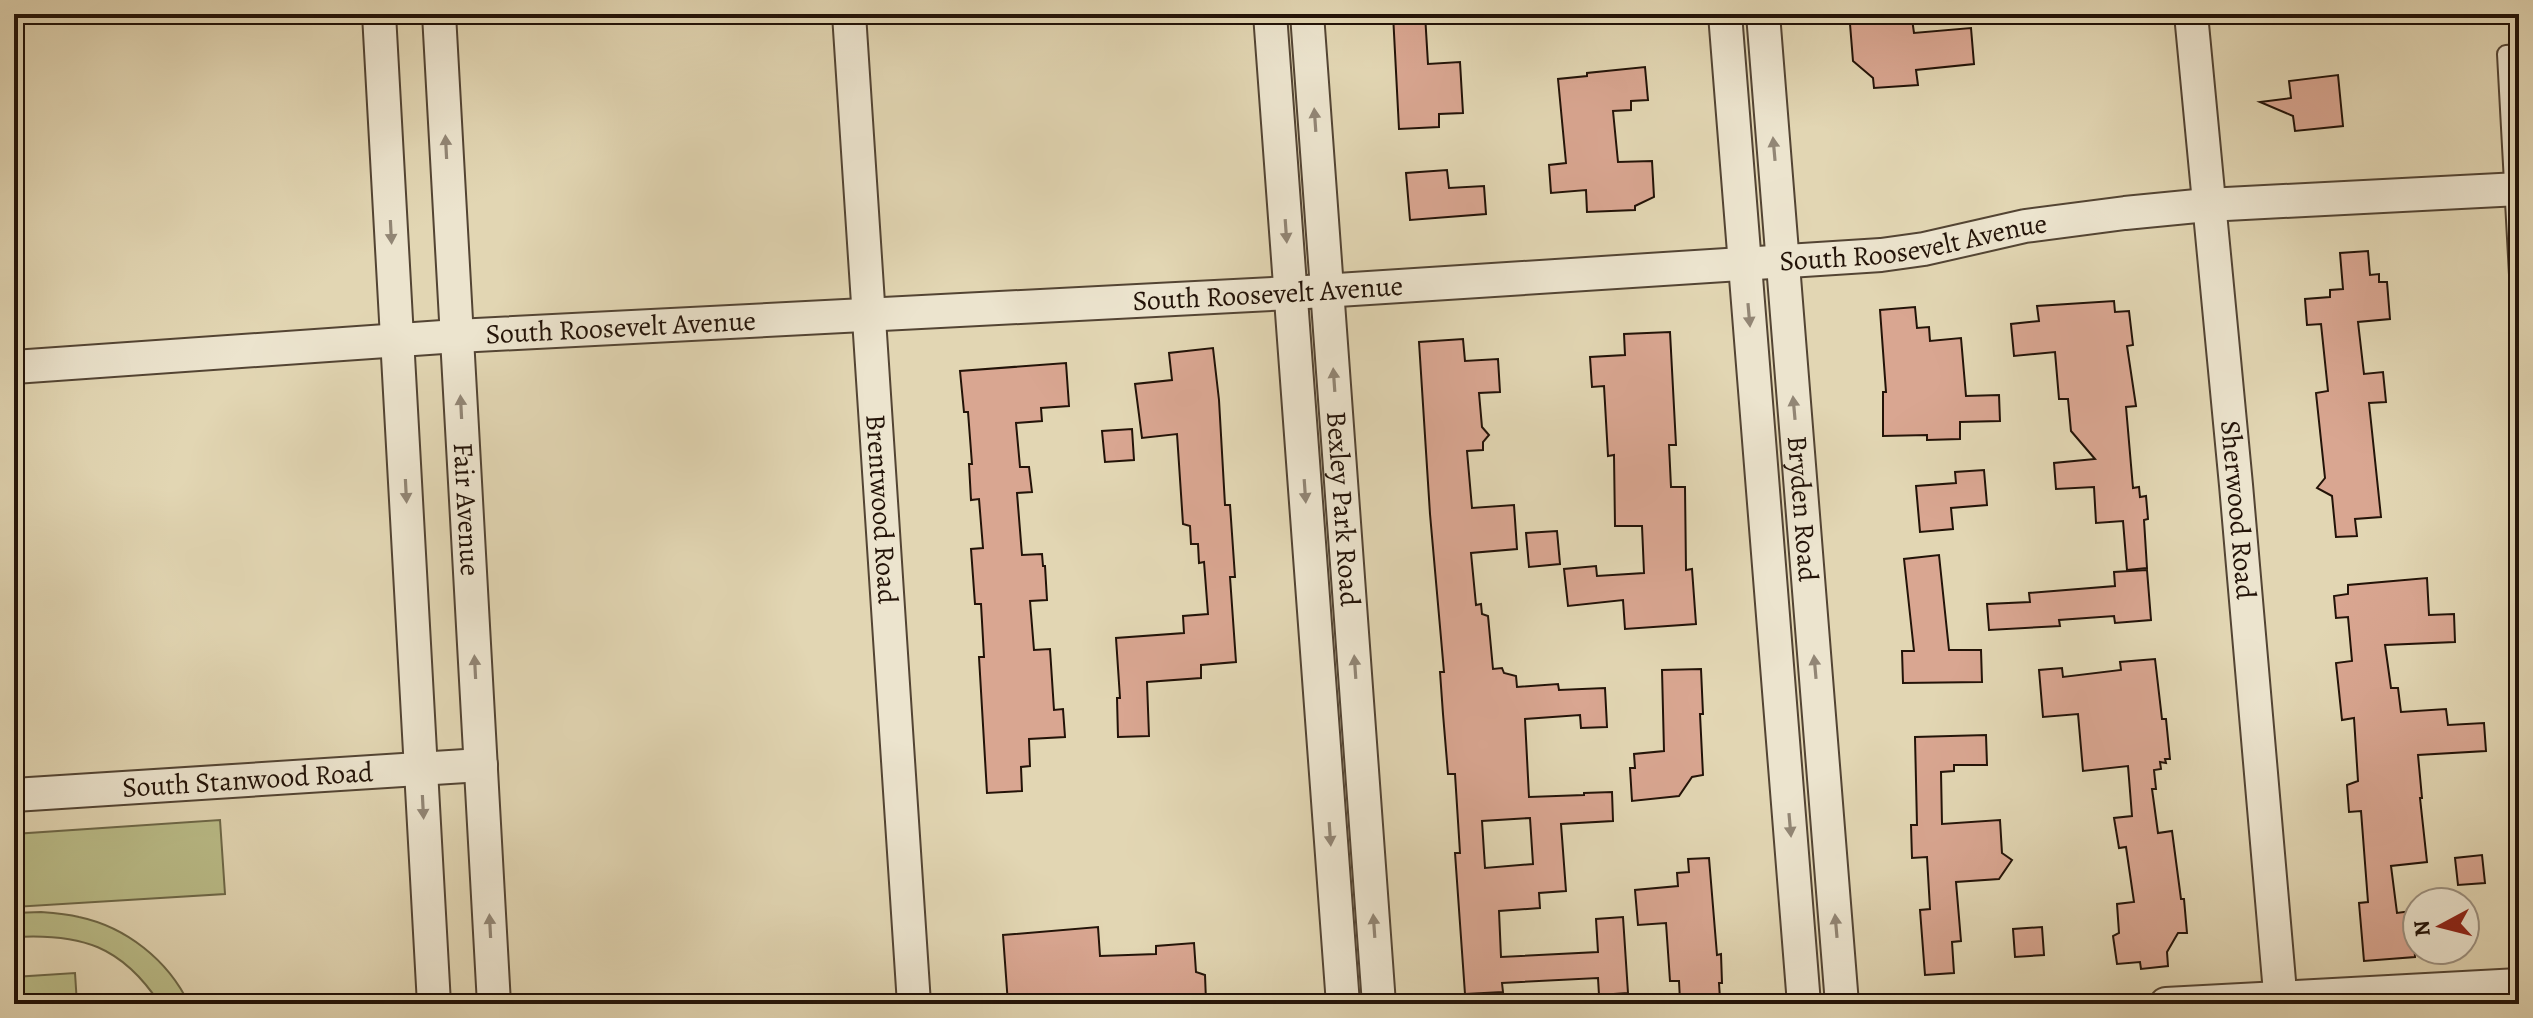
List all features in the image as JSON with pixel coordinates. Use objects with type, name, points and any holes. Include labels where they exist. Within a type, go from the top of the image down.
[{"type":"street","points":[[379,14],[434,1004]]},
{"type":"street","name":"Fair Avenue","points":[[439,14],[494,1004]]},
{"type":"street","name":"Brentwood Road","points":[[849,14],[914,1004]]},
{"type":"street","name":"Bexley Park Road","points":[[1270,14],[1291,293],[1329,565],[1346,794],[1379,1004]]},
{"type":"street","name":"Bexley Park Road","points":[[1307,14],[1327,289],[1329,565]]},
{"type":"street","name":"Bryden Road","points":[[1725,14],[1745,264],[1786,539]]},
{"type":"street","name":"Bryden Road","points":[[1763,14],[1783,261],[1786,539],[1804,770],[1804,1004]]},
{"type":"street","name":"Sherwood Road","points":[[2191,14],[2281,1001]]},
{"type":"street","name":"South Roosevelt Avenue","points":[[14,367],[457,336],[1291,293],[1881,255],[1924,249],[2025,226],[2207,205],[2515,190]]},
{"type":"street","name":"South Stanwood Road","points":[[14,795],[481,765]]},
{"type":"street","name":"Bryden Road","points":[[1804,770],[1842,1004]]},
{"type":"street","name":"Bexley Park Road","points":[[1343,1004],[1346,794]]},
{"type":"street","points":[[2166,1004],[2281,1001],[2519,985]]},
{"type":"lane","points":[[2519,53],[2506,54],[2519,293]]},
{"type":"green space","points":[[220,820],[225,894],[14,907],[14,834]]},
{"type":"green space","points":[[41,912],[96,922],[129,937],[170,973],[189,1004],[160,1004],[131,968],[98,947],[60,938],[14,937],[14,913]]},
{"type":"green space","points":[[75,973],[77,1004],[14,1004],[14,977]]},
{"type":"building","points":[[1393,14],[1425,14],[1428,64],[1460,62],[1463,113],[1439,114],[1439,127],[1399,129]]},
{"type":"building","points":[[1912,19],[1914,33],[1971,28],[1974,64],[1916,70],[1918,85],[1874,88],[1873,78],[1853,61],[1850,24]]},
{"type":"building","points":[[1645,67],[1648,100],[1631,101],[1631,110],[1613,111],[1618,162],[1652,161],[1654,197],[1635,206],[1635,210],[1587,212],[1586,190],[1551,193],[1549,165],[1566,163],[1558,79]]},
{"type":"building","points":[[2338,75],[2343,126],[2295,131],[2293,116],[2260,102],[2291,98],[2289,81]]},
{"type":"building","points":[[1447,170],[1449,188],[1484,186],[1486,214],[1410,220],[1406,173]]},
{"type":"building","points":[[2368,251],[2370,275],[2379,274],[2379,282],[2387,282],[2390,319],[2358,322],[2364,374],[2383,372],[2386,402],[2369,403],[2381,517],[2355,519],[2357,536],[2336,537],[2332,496],[2317,488],[2325,478],[2316,393],[2328,391],[2321,324],[2307,325],[2305,299],[2330,297],[2330,290],[2343,289],[2340,253]]},
{"type":"building","points":[[2114,301],[2115,312],[2129,311],[2133,345],[2127,346],[2136,406],[2126,407],[2133,488],[2139,487],[2140,497],[2146,496],[2148,519],[2144,520],[2147,568],[2127,570],[2123,521],[2096,523],[2094,487],[2056,489],[2054,463],[2095,459],[2071,431],[2068,399],[2059,399],[2055,352],[2014,356],[2011,324],[2039,321],[2037,306]]},
{"type":"building","points":[[1915,307],[1917,328],[1929,327],[1930,341],[1961,338],[1966,396],[1999,395],[2000,421],[1960,422],[1960,439],[1927,440],[1927,435],[1883,436],[1883,392],[1886,392],[1880,310]]},
{"type":"building","points":[[1670,332],[1676,445],[1669,445],[1671,487],[1685,487],[1686,570],[1692,569],[1696,624],[1625,629],[1623,600],[1568,606],[1564,569],[1596,566],[1597,576],[1644,573],[1642,526],[1615,526],[1614,455],[1608,456],[1604,386],[1592,387],[1590,357],[1625,355],[1624,334]]},
{"type":"building","points":[[1463,339],[1465,361],[1498,359],[1500,392],[1479,393],[1482,427],[1489,435],[1483,442],[1483,450],[1467,451],[1472,508],[1514,505],[1517,549],[1471,553],[1476,605],[1481,604],[1482,614],[1488,616],[1493,669],[1502,668],[1504,673],[1516,676],[1517,687],[1558,684],[1559,690],[1605,688],[1607,727],[1581,728],[1580,715],[1525,719],[1529,797],[1612,792],[1613,821],[1561,824],[1566,891],[1539,893],[1540,908],[1499,911],[1501,957],[1598,952],[1596,919],[1623,917],[1628,993],[1599,995],[1598,978],[1502,983],[1503,992],[1465,994],[1455,853],[1460,853],[1455,774],[1448,774],[1443,714],[1440,672],[1444,672],[1419,342]],"holes":[[[1530,818],[1533,864],[1485,868],[1482,821]]]},
{"type":"building","points":[[1213,348],[1225,505],[1230,505],[1235,577],[1230,577],[1236,662],[1201,665],[1201,678],[1147,682],[1149,736],[1118,737],[1117,698],[1120,698],[1116,638],[1184,633],[1183,616],[1208,614],[1204,562],[1199,563],[1198,544],[1191,544],[1190,526],[1183,524],[1177,434],[1142,438],[1135,384],[1172,380],[1169,353]]},
{"type":"building","points":[[1066,363],[1069,406],[1041,408],[1042,421],[1016,423],[1020,467],[1029,467],[1032,492],[1017,493],[1022,555],[1042,554],[1045,566],[1047,600],[1030,601],[1034,650],[1050,649],[1054,710],[1063,709],[1065,737],[1029,739],[1030,766],[1021,767],[1022,791],[987,793],[979,657],[984,657],[981,604],[975,604],[971,549],[983,548],[979,499],[971,500],[968,412],[964,412],[960,371]]},
{"type":"building","points":[[1132,429],[1134,460],[1105,462],[1102,431]]},
{"type":"building","points":[[1984,470],[1987,505],[1951,508],[1953,529],[1920,532],[1916,486],[1956,483],[1955,472]]},
{"type":"building","points":[[1557,531],[1560,564],[1529,567],[1526,533]]},
{"type":"building","points":[[1939,555],[1949,650],[1981,650],[1982,682],[1903,683],[1902,651],[1914,651],[1904,559]]},
{"type":"building","points":[[2147,570],[2151,620],[2115,623],[2114,616],[2059,620],[2060,626],[1989,630],[1987,604],[2030,602],[2029,593],[2115,586],[2114,572]]},
{"type":"building","points":[[2427,578],[2429,615],[2454,614],[2455,642],[2385,645],[2391,688],[2398,688],[2401,712],[2446,709],[2448,725],[2484,723],[2486,751],[2418,755],[2427,862],[2391,866],[2397,913],[2401,912],[2401,958],[2364,961],[2359,903],[2368,902],[2361,811],[2349,812],[2347,785],[2358,781],[2354,718],[2342,720],[2336,663],[2352,661],[2348,617],[2336,618],[2334,596],[2348,594],[2348,585]]},
{"type":"building","points":[[2155,659],[2170,759],[2165,759],[2166,763],[2160,762],[2161,769],[2154,770],[2156,789],[2152,789],[2158,833],[2172,831],[2187,933],[2178,933],[2167,952],[2168,966],[2141,969],[2140,962],[2117,964],[2113,936],[2119,933],[2117,904],[2134,902],[2126,847],[2119,848],[2114,818],[2132,816],[2128,766],[2083,771],[2078,714],[2043,717],[2039,670],[2062,668],[2063,677],[2121,670],[2120,662]]},
{"type":"building","points":[[1701,669],[1703,775],[1692,777],[1679,796],[1632,801],[1630,768],[1635,768],[1634,754],[1664,751],[1662,670]]},
{"type":"building","points":[[1986,735],[1987,765],[1954,765],[1954,771],[1941,772],[1942,824],[2000,820],[2002,853],[2012,860],[1999,879],[1956,882],[1961,941],[1952,942],[1954,973],[1925,975],[1920,910],[1930,909],[1927,857],[1912,858],[1911,825],[1917,825],[1915,737]]},
{"type":"building","points":[[2482,855],[2485,883],[2458,885],[2455,858]]},
{"type":"building","points":[[1709,858],[1717,955],[1721,954],[1720,999],[1680,1001],[1679,981],[1670,981],[1666,923],[1638,925],[1635,890],[1678,886],[1677,873],[1689,872],[1688,859]]},
{"type":"building","points":[[1098,927],[1100,956],[1156,954],[1156,946],[1194,943],[1196,972],[1205,975],[1206,1001],[1140,1004],[1139,995],[1008,1004],[1003,935]]},
{"type":"building","points":[[2042,927],[2044,955],[2015,957],[2013,929]]}]
